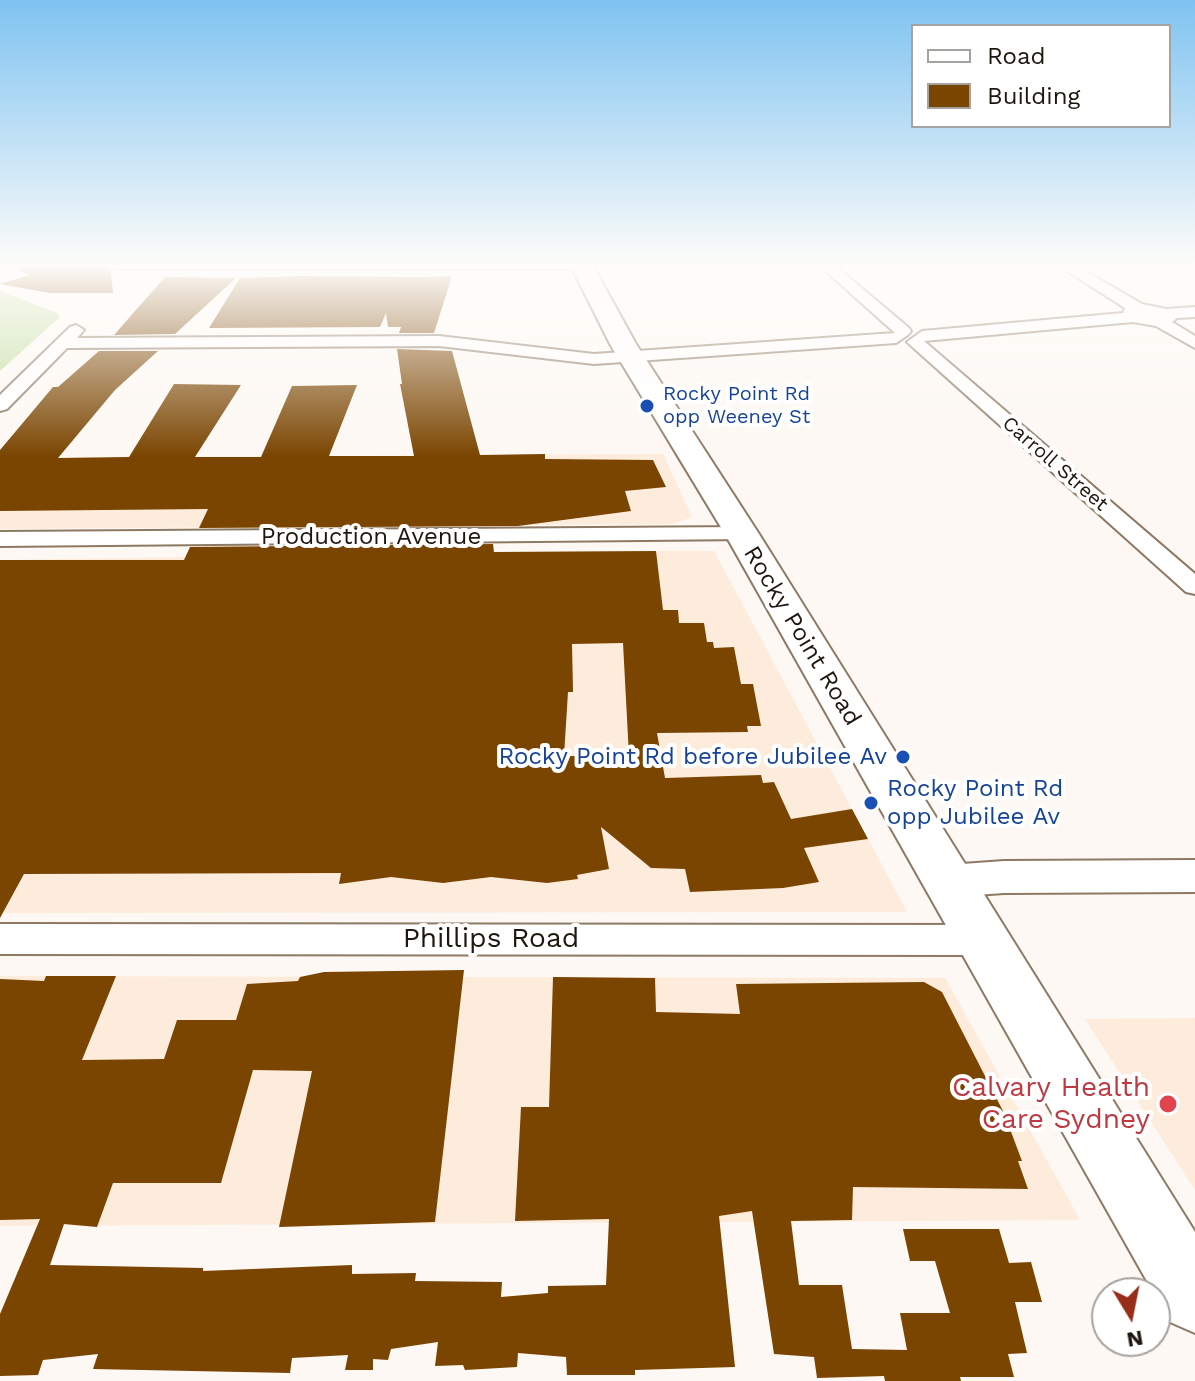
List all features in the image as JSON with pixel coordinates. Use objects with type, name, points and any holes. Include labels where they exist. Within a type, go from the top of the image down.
[{"type":"main road","name":"Rocky Point Road","points":[[614,328],[742,534],[1195,1297]]},
{"type":"street","points":[[0,405],[78,328]]},
{"type":"street","name":"Carroll Street","points":[[899,328],[1195,587]]},
{"type":"street","points":[[63,343],[439,341],[594,359],[634,359],[990,328]]},
{"type":"street","points":[[1176,328],[1195,343]]},
{"type":"street","name":"Production Avenue","points":[[0,539],[742,534]]},
{"type":"street","points":[[948,881],[1004,877],[1195,876]]},
{"type":"street","name":"Phillips Road","points":[[0,939],[982,940]]},
{"type":"shaded area","points":[[663,454],[692,517],[673,524],[0,529],[0,458]]},
{"type":"shaded area","points":[[714,551],[907,912],[0,913],[0,560]]},
{"type":"shaded area","points":[[0,976],[945,978],[1080,1220],[0,1226]]},
{"type":"shaded area","name":"Calvary Health Care Sydney","points":[[1195,1018],[1195,1190],[1085,1019]]},
{"type":"green space","points":[[0,328],[47,328],[0,371]]},
{"type":"building","points":[[120,328],[181,328],[175,334],[114,335]]},
{"type":"building","points":[[401,328],[435,328],[434,333],[399,333]]},
{"type":"building","points":[[397,349],[452,351],[480,455],[545,454],[545,459],[653,460],[666,487],[625,491],[631,511],[518,526],[199,528],[208,509],[0,511],[0,450],[53,387],[58,387],[99,351],[158,351],[115,390],[58,458],[129,457],[174,384],[241,385],[195,457],[261,457],[292,386],[357,385],[329,456],[414,456],[400,384]]},
{"type":"building","points":[[493,544],[494,552],[656,551],[663,610],[678,610],[679,623],[704,623],[707,642],[713,642],[714,648],[734,647],[741,684],[753,684],[761,726],[747,726],[748,732],[657,733],[665,778],[761,775],[763,783],[774,782],[791,819],[852,809],[868,839],[804,848],[819,882],[783,888],[690,892],[685,869],[651,868],[601,827],[609,869],[577,875],[578,879],[547,883],[491,877],[443,883],[391,877],[339,884],[341,873],[24,874],[0,918],[0,560],[184,560],[190,547]],"holes":[[[623,643],[629,756],[564,756],[568,692],[573,692],[572,644]]]},
{"type":"building","points":[[464,970],[435,1222],[279,1227],[312,1071],[253,1070],[221,1183],[113,1183],[97,1227],[64,1224],[50,1265],[203,1268],[203,1271],[352,1265],[352,1274],[416,1273],[415,1281],[502,1282],[501,1297],[548,1293],[548,1286],[606,1285],[609,1219],[515,1221],[521,1107],[549,1107],[553,977],[655,978],[656,1012],[740,1014],[736,984],[924,982],[942,992],[1004,1113],[1022,1161],[1018,1161],[1028,1189],[853,1187],[852,1220],[791,1221],[799,1285],[842,1285],[852,1349],[907,1350],[900,1313],[950,1313],[935,1261],[910,1261],[903,1229],[999,1229],[1009,1263],[1031,1262],[1042,1302],[1015,1302],[1027,1353],[1008,1354],[1014,1377],[960,1377],[961,1381],[885,1381],[884,1376],[817,1378],[814,1357],[774,1354],[752,1211],[719,1216],[735,1367],[635,1370],[635,1375],[567,1375],[566,1357],[518,1353],[517,1367],[465,1370],[463,1365],[435,1366],[438,1342],[391,1349],[388,1360],[373,1359],[373,1370],[345,1370],[348,1355],[292,1358],[290,1373],[93,1369],[98,1354],[43,1360],[38,1375],[0,1376],[0,1314],[40,1219],[0,1220],[0,979],[44,981],[46,976],[116,976],[82,1060],[164,1059],[177,1020],[236,1020],[247,984],[298,981],[300,977],[324,972]]},
{"type":"place","name":"Rocky Point Rd opp Weeney St","points":[[647,406]]},
{"type":"place","name":"Rocky Point Rd before Jubilee Av","points":[[903,757]]},
{"type":"place","name":"Rocky Point Rd opp Jubilee Av","points":[[871,803]]},
{"type":"place","name":"Calvary Health Care Sydney","points":[[1168,1104]]}]
